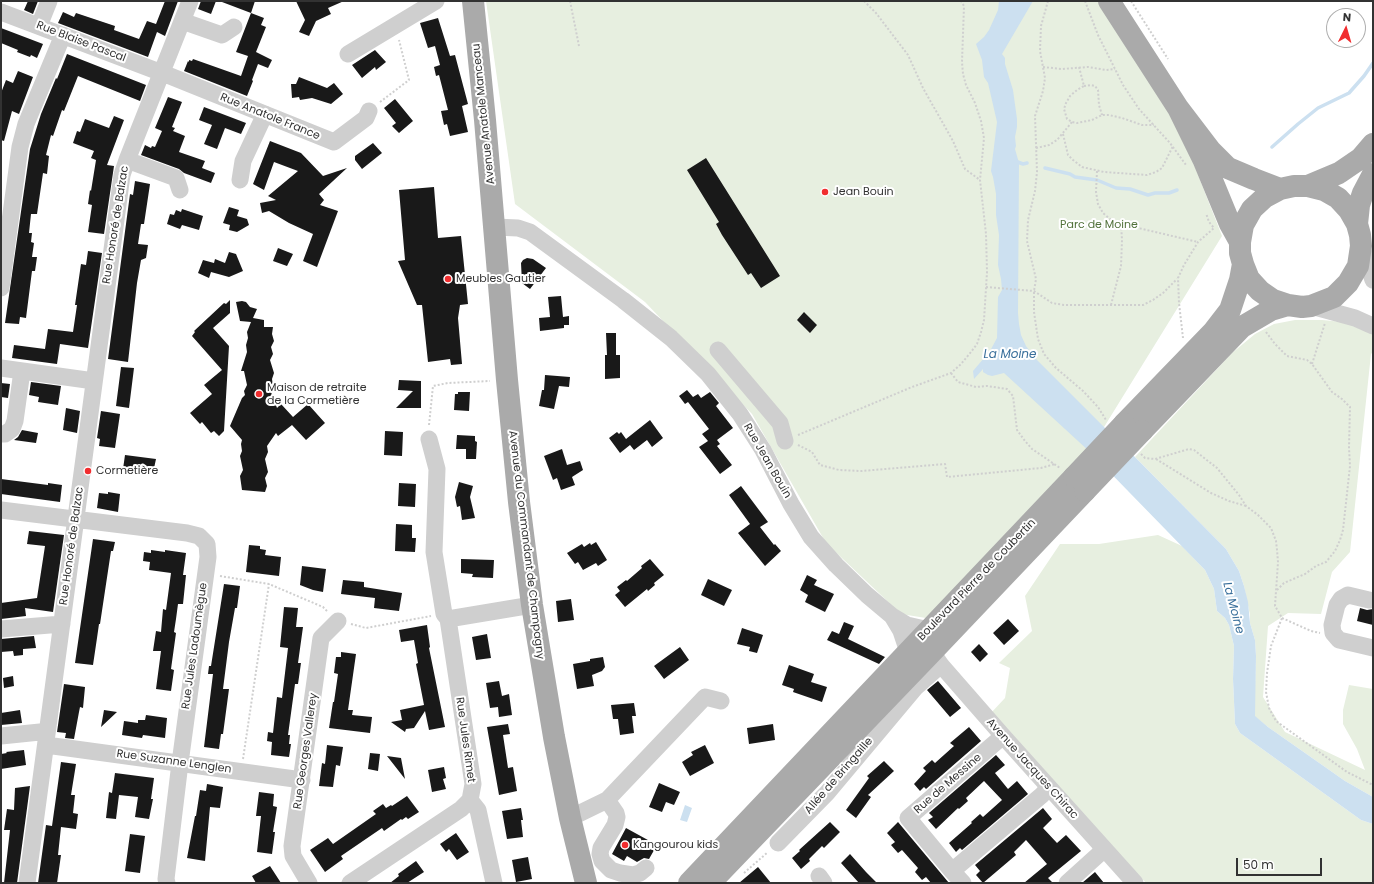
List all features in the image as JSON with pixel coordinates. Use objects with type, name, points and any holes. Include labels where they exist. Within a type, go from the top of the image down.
[{"type":"main road","name":"Avenue Anatole Manceau","points":[[473,1],[494,227]]},
{"type":"main road","points":[[1109,1],[1178,108],[1210,150],[1228,168],[1280,189]]},
{"type":"main road","points":[[1178,108],[1204,161],[1230,224],[1240,242]]},
{"type":"main road","points":[[1308,186],[1338,173],[1360,158],[1373,144]]},
{"type":"main road","points":[[1357,224],[1359,205],[1363,193],[1373,174]]},
{"type":"main road","points":[[1294,186],[1308,186],[1324,190],[1338,198],[1349,210],[1357,224],[1361,246],[1358,266],[1348,283],[1334,297],[1311,306],[1302,307],[1288,305],[1273,300],[1260,291],[1249,279],[1242,264],[1240,242],[1243,225],[1252,209],[1265,197],[1280,189],[1294,186]]},
{"type":"main road","name":"Avenue du Commandant de Champagny","points":[[494,227],[519,502],[532,605],[552,729],[570,818],[586,883]]},
{"type":"main road","name":"Boulevard Pierre de Coubertin","points":[[710,883],[936,659],[1080,484],[1124,425],[1213,332],[1230,310],[1240,280],[1242,264]]},
{"type":"main road","name":"Boulevard Pierre de Coubertin","points":[[1124,425],[1242,327],[1271,310],[1288,305]]},
{"type":"main road","name":"Boulevard Pierre de Coubertin","points":[[689,883],[929,630],[1080,484]]},
{"type":"street","points":[[39,26],[49,1]]},
{"type":"street","name":"Rue Honoré de Balzac","points":[[27,883],[122,175],[190,1]]},
{"type":"street","points":[[348,54],[436,1]]},
{"type":"street","name":"Rue Blaise Pascal","points":[[1,12],[162,73]]},
{"type":"street","points":[[182,21],[222,35],[234,28]]},
{"type":"street","points":[[2,280],[20,147],[26,124],[63,35]]},
{"type":"street","name":"Rue Anatole France","points":[[162,73],[334,142],[366,118],[369,110]]},
{"type":"street","points":[[240,180],[243,161],[265,114]]},
{"type":"street","points":[[127,160],[176,178],[180,190]]},
{"type":"street","name":"Rue Jean Bouin","points":[[494,227],[518,228],[530,232],[623,300],[676,343],[708,374],[740,414],[763,450],[791,504],[811,537],[841,570],[892,616],[907,625],[929,630]]},
{"type":"street","points":[[1361,246],[1373,280]]},
{"type":"street","points":[[1311,306],[1355,318],[1373,326]]},
{"type":"street","points":[[718,350],[780,423],[788,439]]},
{"type":"street","points":[[1,368],[94,381]]},
{"type":"street","points":[[1,434],[5,434],[12,429],[15,421],[22,371]]},
{"type":"street","name":"Rue Jules Rimet","points":[[429,439],[437,469],[434,552],[473,784],[470,800]]},
{"type":"street","name":"Rue Jules Ladoumègue","points":[[1,510],[187,533],[199,536],[207,544],[208,557],[180,763],[166,879],[167,883]]},
{"type":"street","points":[[1368,600],[1348,595],[1341,598],[1336,605],[1332,625],[1333,634],[1339,640],[1373,648]]},
{"type":"street","points":[[446,617],[532,605]]},
{"type":"street","name":"Rue Jean Bouin","points":[[892,616],[901,631],[908,652]]},
{"type":"street","name":"Rue Georges Vallerey","points":[[309,883],[293,856],[292,846],[321,638],[338,621]]},
{"type":"street","points":[[1,629],[62,624]]},
{"type":"street","name":"Avenue Jacques Chirac","points":[[936,659],[1048,788],[1135,883]]},
{"type":"street","name":"Allée de Bringaille","points":[[778,842],[827,793],[915,688],[936,659]]},
{"type":"street","points":[[570,818],[607,800],[705,697],[721,701]]},
{"type":"street","name":"Rue Suzanne Lenglen","points":[[1,736],[40,732],[46,739],[180,763],[302,780]]},
{"type":"street","name":"Rue de Messine","points":[[1003,736],[908,818],[958,877],[1048,788]]},
{"type":"street","points":[[350,883],[461,808],[470,800],[478,810],[494,883]]},
{"type":"street","points":[[607,800],[617,817],[615,825],[601,848],[600,854],[602,861],[611,870],[620,873],[640,873],[646,868]]},
{"type":"street","points":[[1067,883],[1103,849]]},
{"type":"path","points":[[570,1],[579,46]]},
{"type":"path","points":[[864,1],[876,13],[908,55],[923,88],[953,141],[965,169],[980,180]]},
{"type":"path","points":[[788,439],[912,387],[951,373],[961,364],[977,344],[984,320],[986,287],[986,234],[980,180],[984,138],[981,121],[963,74],[964,6],[961,1]]},
{"type":"path","points":[[1048,1],[1040,32],[1040,51],[1045,78],[1043,91],[1035,116],[1037,172],[1035,191],[1028,220],[1028,241],[1036,279],[1034,292],[1034,312],[1038,339],[1044,354],[1061,372],[1083,391],[1098,407],[1124,425]]},
{"type":"path","points":[[1085,1],[1098,35],[1123,85],[1139,109],[1173,146],[1190,170]]},
{"type":"path","points":[[1130,1],[1171,64]]},
{"type":"path","points":[[369,110],[408,80],[395,25]]},
{"type":"path","points":[[1043,67],[1062,69],[1079,66],[1106,70],[1115,69]]},
{"type":"path","points":[[1079,66],[1084,86]]},
{"type":"path","points":[[1102,115],[1099,105],[1098,90],[1096,86],[1091,85],[1084,86],[1070,96],[1064,109],[1067,119],[1072,122],[1084,122],[1102,115],[1109,115],[1142,125],[1154,125]]},
{"type":"path","points":[[1036,148],[1049,146],[1063,134],[1067,126],[1072,122]]},
{"type":"path","points":[[1063,134],[1068,155],[1072,160],[1082,167],[1097,171],[1147,174],[1156,172],[1162,168],[1173,146]]},
{"type":"path","points":[[1097,171],[1096,185],[1098,204],[1103,213],[1121,224],[1198,242]]},
{"type":"path","points":[[986,287],[1026,290],[1034,292],[1052,303],[1064,305],[1143,305],[1163,293],[1178,278],[1198,242],[1214,228],[1209,222],[1205,208]]},
{"type":"path","points":[[1111,305],[1121,266],[1121,224]]},
{"type":"path","points":[[1178,278],[1183,340]]},
{"type":"path","points":[[1312,364],[1326,322]]},
{"type":"path","points":[[1264,329],[1274,344],[1287,356],[1307,360],[1312,364],[1332,392],[1350,407],[1350,466],[1343,530],[1335,551],[1326,562],[1316,566],[1305,574],[1284,583],[1276,591]]},
{"type":"path","points":[[951,373],[958,382],[976,387],[987,386],[1007,389],[1013,396],[1017,430],[1025,441],[1032,449],[1055,464],[1080,484]]},
{"type":"path","points":[[429,439],[433,386],[448,383],[507,380]]},
{"type":"path","points":[[788,439],[812,452],[820,464],[839,470],[861,471],[945,464],[947,476],[1041,468],[1055,464]]},
{"type":"path","points":[[1139,452],[1146,458],[1155,459],[1188,449],[1194,450],[1217,468],[1246,506]]},
{"type":"path","points":[[1155,459],[1211,493],[1229,501],[1246,506],[1258,515],[1271,528],[1276,541],[1278,562],[1275,606],[1282,618],[1311,631],[1333,634]]},
{"type":"path","points":[[205,574],[269,584],[323,607],[338,621],[366,628],[446,617]]},
{"type":"path","points":[[241,772],[269,584]]},
{"type":"path","points":[[1282,618],[1271,646],[1266,692],[1269,708],[1276,721],[1347,772],[1373,785]]},
{"type":"path","points":[[739,878],[778,842]]},
{"type":"green space","name":"Parc de Moine","points":[[486,1],[1100,1],[1180,129],[1222,236],[1088,453],[926,618],[901,614],[826,543],[752,414],[645,302],[515,204]]},
{"type":"green space","points":[[1295,320],[1343,322],[1373,334],[1373,352],[1371,354],[1350,552],[1332,572],[1321,614],[1288,613],[1268,626],[1263,697],[1285,732],[1365,770],[1357,749],[1343,724],[1343,710],[1349,685],[1373,689],[1373,797],[1345,781],[1254,716],[1256,656],[1255,640],[1250,623],[1250,615],[1244,586],[1239,571],[1226,549],[1135,457],[1232,353],[1255,334],[1274,324]]},
{"type":"green space","points":[[1158,535],[1182,546],[1205,570],[1214,589],[1217,611],[1225,618],[1229,625],[1234,646],[1233,679],[1235,724],[1240,733],[1361,820],[1373,824],[1373,883],[1146,883],[990,714],[1005,698],[1010,668],[999,663],[1032,631],[1025,596],[1060,544],[1099,544]]},
{"type":"water","name":"La Moine","points":[[999,1],[1033,1],[1002,54],[1005,58],[1005,64],[1013,90],[1017,119],[1015,149],[1019,163],[1018,313],[1021,335],[1026,346],[1035,358],[1226,549],[1239,571],[1244,586],[1248,602],[1250,623],[1255,640],[1255,716],[1268,727],[1345,781],[1373,797],[1373,824],[1361,820],[1240,733],[1235,724],[1233,679],[1234,646],[1229,625],[1225,618],[1217,611],[1214,589],[1205,570],[1090,452],[1004,373],[992,376],[983,372],[983,369],[974,379],[973,371],[990,351],[997,338],[998,297],[1002,290],[998,265],[999,235],[996,215],[996,194],[991,171],[997,122],[988,83],[984,77],[982,60],[976,44],[989,30],[998,10]]},
{"type":"water","points":[[685,805],[692,808],[687,822],[680,820]]},
{"type":"building","points":[[28,1],[38,1],[33,14],[24,10]]},
{"type":"building","points":[[165,1],[178,1],[165,36],[157,32],[148,57],[58,23],[63,12],[74,17],[76,13],[115,26],[114,30],[139,39],[147,21],[156,24]]},
{"type":"building","points":[[201,1],[216,1],[211,14],[198,9]]},
{"type":"building","points":[[222,1],[255,1],[251,13]]},
{"type":"building","points":[[296,1],[344,1],[328,8],[331,14],[316,21],[309,36],[299,32],[305,20]]},
{"type":"building","points":[[251,13],[264,18],[261,25],[266,27],[256,52],[272,60],[268,68],[258,64],[247,96],[184,71],[188,61],[192,61],[193,59],[241,76],[248,56],[236,52]]},
{"type":"building","points":[[438,18],[450,56],[455,55],[468,104],[462,106],[468,132],[450,136],[447,124],[444,125],[441,111],[448,110],[439,75],[436,76],[434,67],[440,65],[435,46],[428,48],[420,23]]},
{"type":"building","points":[[1,28],[43,44],[37,58],[17,52],[18,50],[1,43]]},
{"type":"building","points":[[375,50],[386,62],[376,70],[375,67],[362,78],[352,65]]},
{"type":"building","points":[[67,54],[146,85],[140,101],[78,76],[64,111],[62,110],[53,136],[51,135],[46,155],[49,156],[47,174],[43,173],[37,214],[31,214],[29,233],[32,233],[31,242],[34,243],[32,257],[37,257],[35,271],[32,271],[26,318],[20,317],[19,324],[5,323],[30,149],[41,114]]},
{"type":"building","points":[[18,71],[33,77],[19,114],[12,111],[4,141],[1,140],[1,93],[6,80],[13,83]]},
{"type":"building","points":[[299,77],[327,88],[334,83],[343,94],[331,104],[312,98],[300,100],[299,97],[292,98],[291,84],[296,84]]},
{"type":"building","points":[[168,97],[182,102],[172,127],[175,128],[173,131],[185,136],[179,152],[205,161],[202,168],[215,173],[211,183],[141,155],[145,145],[151,148],[152,146],[155,147],[162,131],[155,128]]},
{"type":"building","points":[[395,99],[413,121],[399,133],[392,126],[396,123],[384,108]]},
{"type":"building","points":[[204,107],[246,123],[241,134],[225,128],[217,149],[204,144],[212,125],[199,120]]},
{"type":"building","points":[[114,116],[124,120],[107,165],[114,166],[104,234],[88,232],[92,205],[88,204],[96,160],[91,158],[94,151],[73,143],[77,131],[80,132],[85,119],[109,128]]},
{"type":"building","points":[[270,141],[301,153],[323,176],[347,168],[319,194],[324,200],[320,205],[338,211],[317,267],[303,261],[313,234],[289,223],[269,211],[262,213],[260,203],[276,200],[268,196],[298,171],[274,162],[264,190],[253,184]]},
{"type":"building","points":[[373,143],[382,153],[362,169],[355,160],[355,156]]},
{"type":"building","points":[[706,158],[780,276],[761,288],[751,273],[748,275],[722,235],[716,224],[719,222],[687,170]]},
{"type":"building","points":[[135,181],[150,184],[144,224],[141,224],[138,244],[148,245],[146,258],[141,260],[137,283],[128,362],[108,359],[130,194],[133,195]]},
{"type":"building","points":[[434,187],[438,238],[461,236],[468,304],[460,305],[458,318],[462,364],[451,365],[450,359],[428,362],[422,305],[417,305],[398,261],[405,260],[399,190]]},
{"type":"building","points":[[229,207],[239,210],[237,216],[247,219],[249,225],[237,232],[229,230],[230,225],[223,223]]},
{"type":"building","points":[[182,209],[203,216],[199,230],[182,225],[180,229],[167,224],[170,214],[174,215],[176,210],[181,212]]},
{"type":"building","points":[[278,248],[293,254],[287,266],[273,261]]},
{"type":"building","points":[[88,251],[102,253],[88,348],[60,344],[57,364],[12,358],[14,345],[45,349],[48,329],[73,332],[81,264],[86,265]]},
{"type":"building","points":[[229,252],[236,254],[243,271],[229,277],[211,272],[209,278],[198,273],[203,260],[214,263],[215,259],[225,263]]},
{"type":"building","points":[[527,258],[533,259],[546,268],[530,289],[522,283],[521,263]]},
{"type":"building","points":[[561,296],[563,317],[569,316],[569,325],[564,325],[564,328],[540,331],[539,318],[550,317],[548,297]]},
{"type":"building","points":[[230,300],[230,313],[213,328],[229,346],[224,431],[219,436],[214,431],[211,433],[202,422],[200,424],[190,413],[212,394],[204,385],[222,370],[192,336],[195,332],[194,331],[224,303],[226,304]]},
{"type":"building","name":"Maison de retraite de la Cormetière","points":[[236,302],[246,302],[250,307],[257,309],[253,318],[264,320],[264,327],[273,327],[272,334],[274,341],[271,347],[273,354],[270,360],[274,373],[271,392],[277,408],[281,404],[293,417],[308,404],[325,423],[306,440],[292,425],[278,436],[276,433],[267,446],[268,452],[265,459],[268,472],[265,478],[267,486],[265,492],[242,490],[240,476],[243,470],[240,456],[242,451],[242,440],[230,426],[242,398],[245,395],[244,391],[247,385],[244,371],[241,371],[247,352],[247,332],[251,322],[240,321]]},
{"type":"building","points":[[804,312],[817,325],[810,333],[797,320]]},
{"type":"building","points":[[606,333],[616,333],[616,355],[620,355],[620,378],[605,379],[605,355],[607,355]]},
{"type":"building","points":[[121,367],[134,368],[129,408],[116,406]]},
{"type":"building","points":[[545,375],[570,377],[569,387],[559,386],[554,409],[539,406],[542,390],[544,390]]},
{"type":"building","points":[[399,380],[421,381],[421,408],[396,408],[413,391],[398,390]]},
{"type":"building","points":[[31,382],[61,386],[58,405],[38,402],[39,397],[29,395]]},
{"type":"building","points":[[1,383],[10,384],[8,398],[1,397]]},
{"type":"building","points":[[687,390],[693,397],[698,394],[701,398],[710,392],[719,403],[716,406],[733,428],[717,440],[720,444],[717,446],[732,465],[720,474],[699,447],[708,441],[702,434],[709,429],[688,402],[685,404],[679,396]]},
{"type":"building","points":[[458,392],[470,392],[469,411],[454,410],[455,394],[458,394]]},
{"type":"building","points":[[66,408],[80,411],[77,433],[63,430]]},
{"type":"building","points":[[101,411],[120,414],[115,448],[99,446],[100,439],[97,438]]},
{"type":"building","points":[[650,420],[663,438],[652,447],[647,440],[634,450],[630,445],[620,453],[609,438],[617,432],[619,434],[621,432],[626,439]]},
{"type":"building","points":[[22,430],[38,433],[36,443],[14,440],[18,437]]},
{"type":"building","points":[[385,431],[403,432],[402,456],[384,455]]},
{"type":"building","points":[[457,435],[475,436],[475,441],[477,442],[476,459],[466,459],[466,449],[456,449]]},
{"type":"building","points":[[562,449],[567,465],[580,461],[583,470],[572,477],[575,485],[561,490],[557,478],[553,480],[544,456]]},
{"type":"building","points":[[125,455],[156,459],[153,473],[123,469]]},
{"type":"building","points":[[1,479],[48,485],[48,483],[62,485],[60,502],[1,494]]},
{"type":"building","points":[[459,482],[473,486],[470,497],[475,518],[462,520],[460,506],[457,507],[455,497]]},
{"type":"building","points":[[399,483],[416,484],[415,507],[398,506]]},
{"type":"building","points":[[741,486],[768,522],[760,527],[774,545],[775,544],[781,551],[765,566],[738,533],[750,524],[729,495]]},
{"type":"building","points":[[108,492],[120,494],[118,512],[97,508],[99,493],[108,494]]},
{"type":"building","points":[[396,524],[412,525],[412,538],[416,538],[415,552],[395,551]]},
{"type":"building","points":[[29,531],[64,535],[53,612],[25,608],[26,616],[1,619],[1,603],[37,598],[45,546],[27,544]]},
{"type":"building","points":[[93,539],[115,542],[113,551],[111,551],[93,665],[75,663]]},
{"type":"building","points":[[596,542],[607,560],[598,566],[596,563],[583,570],[578,562],[575,564],[567,553],[582,544],[584,547],[590,543],[591,545]]},
{"type":"building","points":[[249,545],[260,546],[260,549],[266,550],[265,555],[281,557],[279,576],[246,572]]},
{"type":"building","points":[[151,550],[186,553],[183,575],[186,575],[183,604],[178,604],[174,632],[176,633],[171,669],[174,670],[171,691],[156,689],[161,651],[153,651],[156,631],[161,632],[163,609],[166,610],[171,573],[149,570],[150,562],[143,561],[144,552],[151,553]]},
{"type":"building","points":[[461,559],[494,560],[493,578],[472,577],[473,574],[461,573]]},
{"type":"building","points":[[650,559],[664,575],[654,583],[655,585],[648,591],[647,589],[625,607],[615,595],[620,591],[617,587],[626,580],[627,581]]},
{"type":"building","points":[[302,566],[326,569],[323,592],[300,585]]},
{"type":"building","points":[[807,575],[817,580],[814,585],[834,594],[825,612],[805,602],[808,595],[800,590]]},
{"type":"building","points":[[708,579],[732,590],[724,606],[701,595]]},
{"type":"building","points":[[343,580],[364,582],[364,587],[402,593],[399,611],[374,608],[375,598],[341,594]]},
{"type":"building","points":[[224,584],[240,586],[237,608],[235,608],[229,642],[223,689],[229,689],[223,734],[221,734],[219,749],[204,747],[213,674],[208,674],[209,666],[211,666]]},
{"type":"building","points":[[571,599],[574,620],[558,622],[556,601]]},
{"type":"building","points":[[284,607],[298,608],[296,627],[303,627],[298,663],[301,663],[298,684],[295,684],[288,735],[290,735],[289,744],[291,744],[289,757],[271,755],[272,742],[267,741],[268,732],[273,733],[277,697],[282,698],[288,648],[280,647]]},
{"type":"building","points":[[1360,608],[1367,610],[1373,609],[1373,625],[1357,621]]},
{"type":"building","points":[[1008,619],[1019,631],[1004,645],[993,633]]},
{"type":"building","points":[[844,622],[854,626],[848,639],[885,657],[879,664],[827,640],[832,631],[839,634]]},
{"type":"building","points":[[427,625],[429,648],[445,727],[429,730],[425,711],[414,728],[406,729],[405,732],[391,722],[402,720],[400,710],[424,705],[416,664],[418,663],[414,640],[401,642],[399,630]]},
{"type":"building","points":[[742,628],[763,635],[757,653],[749,651],[750,647],[737,644]]},
{"type":"building","points":[[487,634],[491,658],[476,660],[472,637]]},
{"type":"building","points":[[34,636],[36,648],[23,649],[23,655],[14,656],[13,651],[1,652],[1,639]]},
{"type":"building","points":[[979,644],[988,654],[980,662],[971,652]]},
{"type":"building","points":[[680,647],[689,660],[664,679],[654,666]]},
{"type":"building","points":[[341,652],[356,654],[348,710],[353,710],[352,715],[372,717],[370,733],[329,728],[338,674],[334,673],[336,657],[341,657]]},
{"type":"building","points":[[603,657],[605,667],[602,671],[592,675],[594,686],[577,689],[573,664]]},
{"type":"building","points":[[789,665],[814,674],[811,682],[827,687],[822,702],[793,692],[794,689],[782,685]]},
{"type":"building","points":[[13,676],[14,686],[4,688],[3,678]]},
{"type":"building","points":[[499,681],[502,696],[509,694],[512,715],[499,717],[498,707],[490,708],[486,683]]},
{"type":"building","points":[[938,681],[961,708],[950,717],[927,690]]},
{"type":"building","points":[[64,684],[85,687],[83,708],[80,707],[74,739],[65,738],[66,733],[57,732]]},
{"type":"building","points":[[634,703],[636,716],[632,716],[634,733],[620,735],[618,719],[613,719],[611,705]]},
{"type":"building","points":[[20,710],[22,723],[1,725],[1,713]]},
{"type":"building","points":[[104,710],[117,712],[101,727]]},
{"type":"building","points":[[146,715],[167,718],[165,738],[143,735],[142,738],[122,735],[124,721],[138,723],[138,720],[145,720]]},
{"type":"building","points":[[508,724],[510,734],[503,735],[508,768],[513,767],[517,791],[499,795],[487,727]]},
{"type":"building","points":[[773,724],[775,740],[749,744],[747,728]]},
{"type":"building","points":[[969,727],[981,741],[926,789],[924,787],[920,791],[914,784],[926,771],[923,768],[932,760],[935,763],[954,746],[950,743]]},
{"type":"building","points":[[327,745],[343,747],[340,766],[336,765],[333,787],[319,786],[322,763],[325,764]]},
{"type":"building","points":[[705,745],[714,763],[690,776],[682,762],[693,755],[691,752]]},
{"type":"building","points":[[24,750],[26,765],[1,769],[1,754]]},
{"type":"building","points":[[370,753],[380,754],[378,771],[368,769]]},
{"type":"building","points":[[996,755],[1005,765],[995,773],[1008,789],[1017,781],[1028,794],[962,850],[960,848],[956,852],[949,843],[980,814],[983,817],[1002,800],[984,781],[966,798],[968,801],[959,809],[958,808],[936,829],[928,820],[933,817],[929,813]]},
{"type":"building","points":[[387,756],[401,758],[405,779]]},
{"type":"building","points":[[884,761],[894,771],[868,795],[871,797],[856,818],[846,810],[869,778],[867,776]]},
{"type":"building","points":[[61,762],[76,764],[71,795],[75,795],[73,813],[78,814],[76,829],[61,827],[58,855],[61,855],[57,883],[38,883],[46,825],[52,826]]},
{"type":"building","points":[[444,767],[446,778],[443,779],[446,789],[432,792],[428,770]]},
{"type":"building","points":[[115,773],[154,778],[151,799],[153,799],[149,819],[135,817],[138,797],[119,795],[116,819],[106,818],[109,792],[112,793]]},
{"type":"building","points":[[659,783],[680,792],[674,805],[666,802],[662,812],[649,807]]},
{"type":"building","points":[[207,784],[223,787],[220,808],[210,807],[205,861],[187,858],[200,790],[206,791]]},
{"type":"building","points":[[30,786],[17,883],[4,883],[10,830],[4,830],[7,809],[14,810],[15,788]]},
{"type":"building","points":[[259,792],[274,794],[273,806],[277,807],[273,832],[275,832],[272,854],[257,852],[261,816],[256,816]]},
{"type":"building","points":[[407,796],[419,812],[408,819],[406,817],[402,820],[401,819],[384,831],[382,828],[341,856],[343,859],[325,872],[310,850],[328,838],[333,844],[376,814],[373,811],[383,804],[386,808],[391,805],[392,806]]},
{"type":"building","points":[[521,808],[523,837],[507,839],[502,811]]},
{"type":"building","points":[[1043,808],[1052,819],[1043,828],[1057,843],[1066,835],[1081,851],[1048,878],[1053,883],[1024,883],[1047,864],[1026,840],[1014,852],[1016,855],[983,883],[976,875],[980,871],[975,865]]},
{"type":"building","points":[[830,822],[840,832],[824,848],[822,846],[809,859],[810,861],[801,869],[792,858]]},
{"type":"building","points":[[898,822],[949,883],[931,883],[926,877],[922,880],[915,872],[918,868],[902,850],[898,853],[891,845],[895,842],[887,833]]},
{"type":"building","points":[[626,828],[657,845],[649,859],[644,858],[637,862],[627,856],[624,861],[612,854]]},
{"type":"building","points":[[456,833],[469,852],[457,860],[449,849],[446,852],[440,844]]},
{"type":"building","points":[[130,834],[145,836],[140,873],[125,871]]},
{"type":"building","points":[[850,854],[877,883],[859,883],[841,863]]},
{"type":"building","points":[[528,857],[532,879],[516,882],[512,860]]},
{"type":"building","points":[[416,861],[424,872],[407,883],[390,883],[399,876],[398,874]]},
{"type":"building","points":[[270,866],[281,883],[256,883],[252,876]]},
{"type":"building","points":[[758,867],[771,883],[739,883]]},
{"type":"building","points":[[1095,872],[1104,883],[1082,883]]},
{"type":"waterway","points":[[1272,147],[1318,108],[1349,93],[1373,63]]},
{"type":"waterway","points":[[1015,161],[1023,164],[1027,163]]},
{"type":"waterway","points":[[1045,168],[1070,174],[1075,177],[1097,180],[1116,188],[1130,189],[1148,195],[1155,193],[1169,193],[1177,190]]},
{"type":"place","name":"Jean Bouin","points":[[825,192]]},
{"type":"place","name":"Meubles Gautier","points":[[448,279]]},
{"type":"place","name":"Maison de retraite de la Cormetière","points":[[259,394]]},
{"type":"place","name":"Cormetière","points":[[88,471]]},
{"type":"place","name":"Kangourou kids","points":[[625,845]]}]
